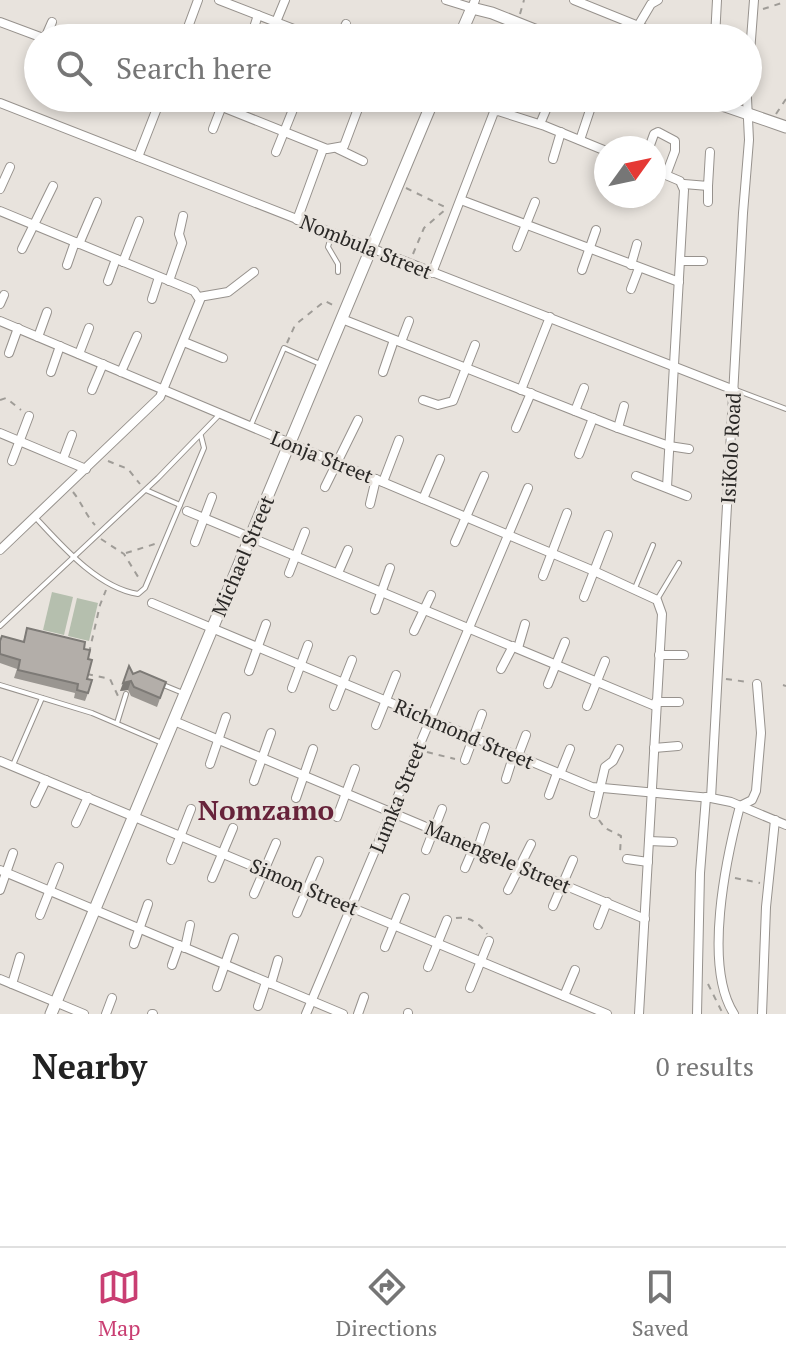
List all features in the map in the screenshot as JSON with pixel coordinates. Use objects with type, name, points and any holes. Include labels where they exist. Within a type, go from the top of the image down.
[{"type":"street","points":[[189,24],[198,0]]},
{"type":"street","points":[[219,0],[281,24]]},
{"type":"street","points":[[276,22],[285,0]]},
{"type":"street","points":[[446,0],[474,4],[517,24]]},
{"type":"street","points":[[574,0],[598,5],[634,24]]},
{"type":"street","points":[[639,24],[651,4],[658,0]]},
{"type":"street","points":[[716,24],[717,0]]},
{"type":"street","points":[[753,24],[754,0]]},
{"type":"street","points":[[465,24],[474,4]]},
{"type":"street","points":[[255,24],[258,15]]},
{"type":"street","points":[[0,22],[24,31]]},
{"type":"street","name":"Nombula Street","points":[[0,103],[734,390]]},
{"type":"street","points":[[138,157],[156,112]]},
{"type":"street","points":[[213,129],[219,112]]},
{"type":"street","points":[[244,112],[323,149],[341,148],[363,161]]},
{"type":"street","points":[[276,152],[292,112]]},
{"type":"street","points":[[341,148],[356,112]]},
{"type":"street","name":"Michael Street","points":[[54,1008],[428,112]]},
{"type":"street","points":[[432,273],[494,112]]},
{"type":"street","points":[[501,112],[594,146]]},
{"type":"street","points":[[540,124],[545,112]]},
{"type":"street","points":[[580,140],[589,112]]},
{"type":"street","points":[[745,112],[780,125]]},
{"type":"street","name":"IsiKolo Road","points":[[697,1014],[700,873],[719,680],[748,113]]},
{"type":"street","points":[[553,159],[561,132]]},
{"type":"street","points":[[666,136],[676,142],[666,175],[684,184],[708,186]]},
{"type":"street","points":[[297,220],[323,149]]},
{"type":"street","points":[[708,202],[710,152]]},
{"type":"street","points":[[0,189],[10,167]]},
{"type":"street","points":[[667,487],[684,184]]},
{"type":"street","points":[[22,249],[53,186]]},
{"type":"street","points":[[461,200],[679,282]]},
{"type":"street","points":[[67,265],[97,202]]},
{"type":"street","points":[[517,247],[535,202]]},
{"type":"street","points":[[0,211],[194,291],[200,305],[164,390],[154,404],[2,545]]},
{"type":"street","points":[[169,281],[182,243],[179,234],[183,216]]},
{"type":"street","points":[[108,281],[139,221]]},
{"type":"street","points":[[582,270],[596,230]]},
{"type":"street","points":[[631,289],[637,244]]},
{"type":"street","points":[[680,261],[703,261]]},
{"type":"street","points":[[199,297],[228,292],[254,272]]},
{"type":"street","points":[[152,299],[159,277]]},
{"type":"street","points":[[38,337],[47,312]]},
{"type":"street","points":[[343,314],[397,341],[618,428],[669,446],[689,449]]},
{"type":"street","points":[[516,428],[550,317]]},
{"type":"street","name":"Lonja Street","points":[[0,321],[551,552],[657,600]]},
{"type":"street","points":[[383,372],[409,321]]},
{"type":"street","points":[[9,353],[18,328]]},
{"type":"street","points":[[79,354],[89,328]]},
{"type":"street","points":[[121,372],[137,336]]},
{"type":"street","points":[[184,342],[223,358]]},
{"type":"street","points":[[423,400],[438,405],[453,401],[475,345]]},
{"type":"street","points":[[51,372],[60,346]]},
{"type":"street","points":[[92,390],[103,364]]},
{"type":"street","points":[[575,411],[584,388]]},
{"type":"street","points":[[618,428],[624,406]]},
{"type":"street","points":[[12,461],[29,416]]},
{"type":"street","points":[[579,454],[593,418]]},
{"type":"street","points":[[325,487],[358,420]]},
{"type":"street","points":[[0,433],[86,469]]},
{"type":"street","points":[[63,459],[72,435]]},
{"type":"street","points":[[370,504],[399,440]]},
{"type":"street","points":[[423,499],[440,459]]},
{"type":"street","points":[[455,542],[484,476]]},
{"type":"street","points":[[636,476],[687,496]]},
{"type":"street","name":"Lumka Street","points":[[306,1014],[528,488]]},
{"type":"street","points":[[195,542],[212,497]]},
{"type":"street","points":[[184,508],[596,682],[656,704],[679,702]]},
{"type":"street","points":[[543,576],[567,513]]},
{"type":"street","points":[[289,573],[305,532]]},
{"type":"street","points":[[584,597],[608,535]]},
{"type":"street","points":[[338,573],[348,550]]},
{"type":"street","points":[[375,610],[390,568]]},
{"type":"street","points":[[414,631],[431,595]]},
{"type":"street","points":[[639,1014],[662,614],[657,600]]},
{"type":"street","name":"Richmond Street","points":[[152,603],[598,789],[708,797],[786,825]]},
{"type":"street","points":[[249,671],[266,624]]},
{"type":"street","points":[[501,669],[525,624]]},
{"type":"street","points":[[548,684],[565,642]]},
{"type":"street","points":[[292,688],[308,645]]},
{"type":"street","points":[[659,655],[684,655]]},
{"type":"street","points":[[334,706],[352,660]]},
{"type":"street","points":[[587,706],[605,661]]},
{"type":"street","points":[[376,725],[396,675]]},
{"type":"street","points":[[734,1014],[722,983],[718,949],[730,845],[740,806],[752,800],[756,791],[761,733],[757,684]]},
{"type":"street","points":[[465,760],[482,714]]},
{"type":"street","points":[[210,764],[226,717]]},
{"type":"street","name":"Manengele Street","points":[[174,721],[645,919]]},
{"type":"street","points":[[254,781],[271,733]]},
{"type":"street","points":[[506,779],[526,735]]},
{"type":"street","points":[[654,748],[678,746]]},
{"type":"street","points":[[296,798],[313,749]]},
{"type":"street","points":[[549,795],[570,749]]},
{"type":"street","points":[[594,814],[598,789],[607,764],[613,761],[619,749]]},
{"type":"street","name":"Simon Street","points":[[1,762],[607,1014]]},
{"type":"street","points":[[337,817],[355,769]]},
{"type":"street","points":[[35,803],[46,780]]},
{"type":"street","points":[[76,823],[88,797]]},
{"type":"street","points":[[171,860],[191,809]]},
{"type":"street","points":[[426,850],[442,809]]},
{"type":"street","points":[[762,1014],[768,884],[775,820]]},
{"type":"street","points":[[465,868],[485,827]]},
{"type":"street","points":[[212,878],[233,828]]},
{"type":"street","points":[[649,841],[673,842]]},
{"type":"street","points":[[254,894],[276,843]]},
{"type":"street","points":[[508,890],[531,844]]},
{"type":"street","points":[[0,890],[3,871],[13,853]]},
{"type":"street","points":[[627,859],[648,862]]},
{"type":"street","points":[[553,906],[573,860]]},
{"type":"street","points":[[297,913],[319,861]]},
{"type":"street","points":[[40,915],[59,867]]},
{"type":"street","points":[[3,871],[343,1014]]},
{"type":"street","points":[[385,947],[405,898]]},
{"type":"street","points":[[598,925],[607,902]]},
{"type":"street","points":[[134,944],[148,904]]},
{"type":"street","points":[[428,967],[447,920]]},
{"type":"street","points":[[172,965],[190,925]]},
{"type":"street","points":[[217,987],[234,938]]},
{"type":"street","points":[[470,988],[489,941]]},
{"type":"street","points":[[12,984],[20,957]]},
{"type":"street","points":[[258,1006],[278,960]]},
{"type":"street","points":[[564,996],[575,970]]},
{"type":"street","points":[[0,979],[54,1008],[84,1014]]},
{"type":"street","points":[[358,1014],[364,997]]},
{"type":"street","points":[[106,1014],[112,998]]},
{"type":"lane","points":[[332,233],[328,247],[338,264],[338,272]]},
{"type":"lane","points":[[250,427],[284,348],[322,365]]},
{"type":"lane","points":[[734,390],[786,409]]},
{"type":"lane","points":[[0,626],[146,490],[220,414]]},
{"type":"lane","points":[[35,517],[73,558],[133,594],[145,588],[165,541],[184,508],[204,448],[201,436]]},
{"type":"lane","points":[[146,490],[184,508]]},
{"type":"lane","points":[[640,590],[653,545]]},
{"type":"lane","points":[[657,600],[679,563]]},
{"type":"lane","points":[[149,679],[185,694]]},
{"type":"lane","points":[[0,685],[117,723],[164,744]]},
{"type":"lane","points":[[117,723],[126,694]]},
{"type":"lane","points":[[13,766],[42,698]]},
{"type":"path","points":[[517,24],[524,0]]},
{"type":"path","points":[[754,12],[785,1]]},
{"type":"path","points":[[780,125],[776,110],[786,99]]},
{"type":"path","points":[[398,184],[447,208],[424,228],[409,264]]},
{"type":"path","points":[[284,348],[295,325],[325,301],[343,314]]},
{"type":"path","points":[[0,400],[6,398],[12,401],[29,416]]},
{"type":"path","points":[[101,455],[109,463],[128,469],[146,490]]},
{"type":"path","points":[[68,486],[82,503],[84,513],[99,534],[124,554],[145,588]]},
{"type":"path","points":[[124,554],[165,541]]},
{"type":"path","points":[[88,657],[109,581]]},
{"type":"path","points":[[87,674],[110,679],[122,704]]},
{"type":"path","points":[[719,680],[737,679],[757,684]]},
{"type":"path","points":[[418,748],[441,758],[465,760]]},
{"type":"path","points":[[594,814],[605,828],[621,836],[619,852],[627,859]]},
{"type":"path","points":[[726,876],[768,884]]},
{"type":"path","points":[[447,920],[462,917],[476,922],[489,941]]},
{"type":"path","points":[[698,978],[708,984],[723,1014]]},
{"type":"green space","points":[[52,592],[73,597],[64,635],[43,630]]},
{"type":"green space","points":[[77,598],[98,603],[89,641],[68,636]]},
{"type":"building","points":[[27,628],[85,642],[84,649],[90,650],[88,659],[92,660],[87,679],[92,680],[88,693],[77,690],[78,684],[18,670],[20,660],[0,654],[2,636],[24,642]]},
{"type":"building","points":[[129,666],[133,674],[140,671],[166,682],[160,698],[134,687],[131,681],[123,683]]},
{"type":"district","name":"Nomzamo","points":[[266,810]]}]
